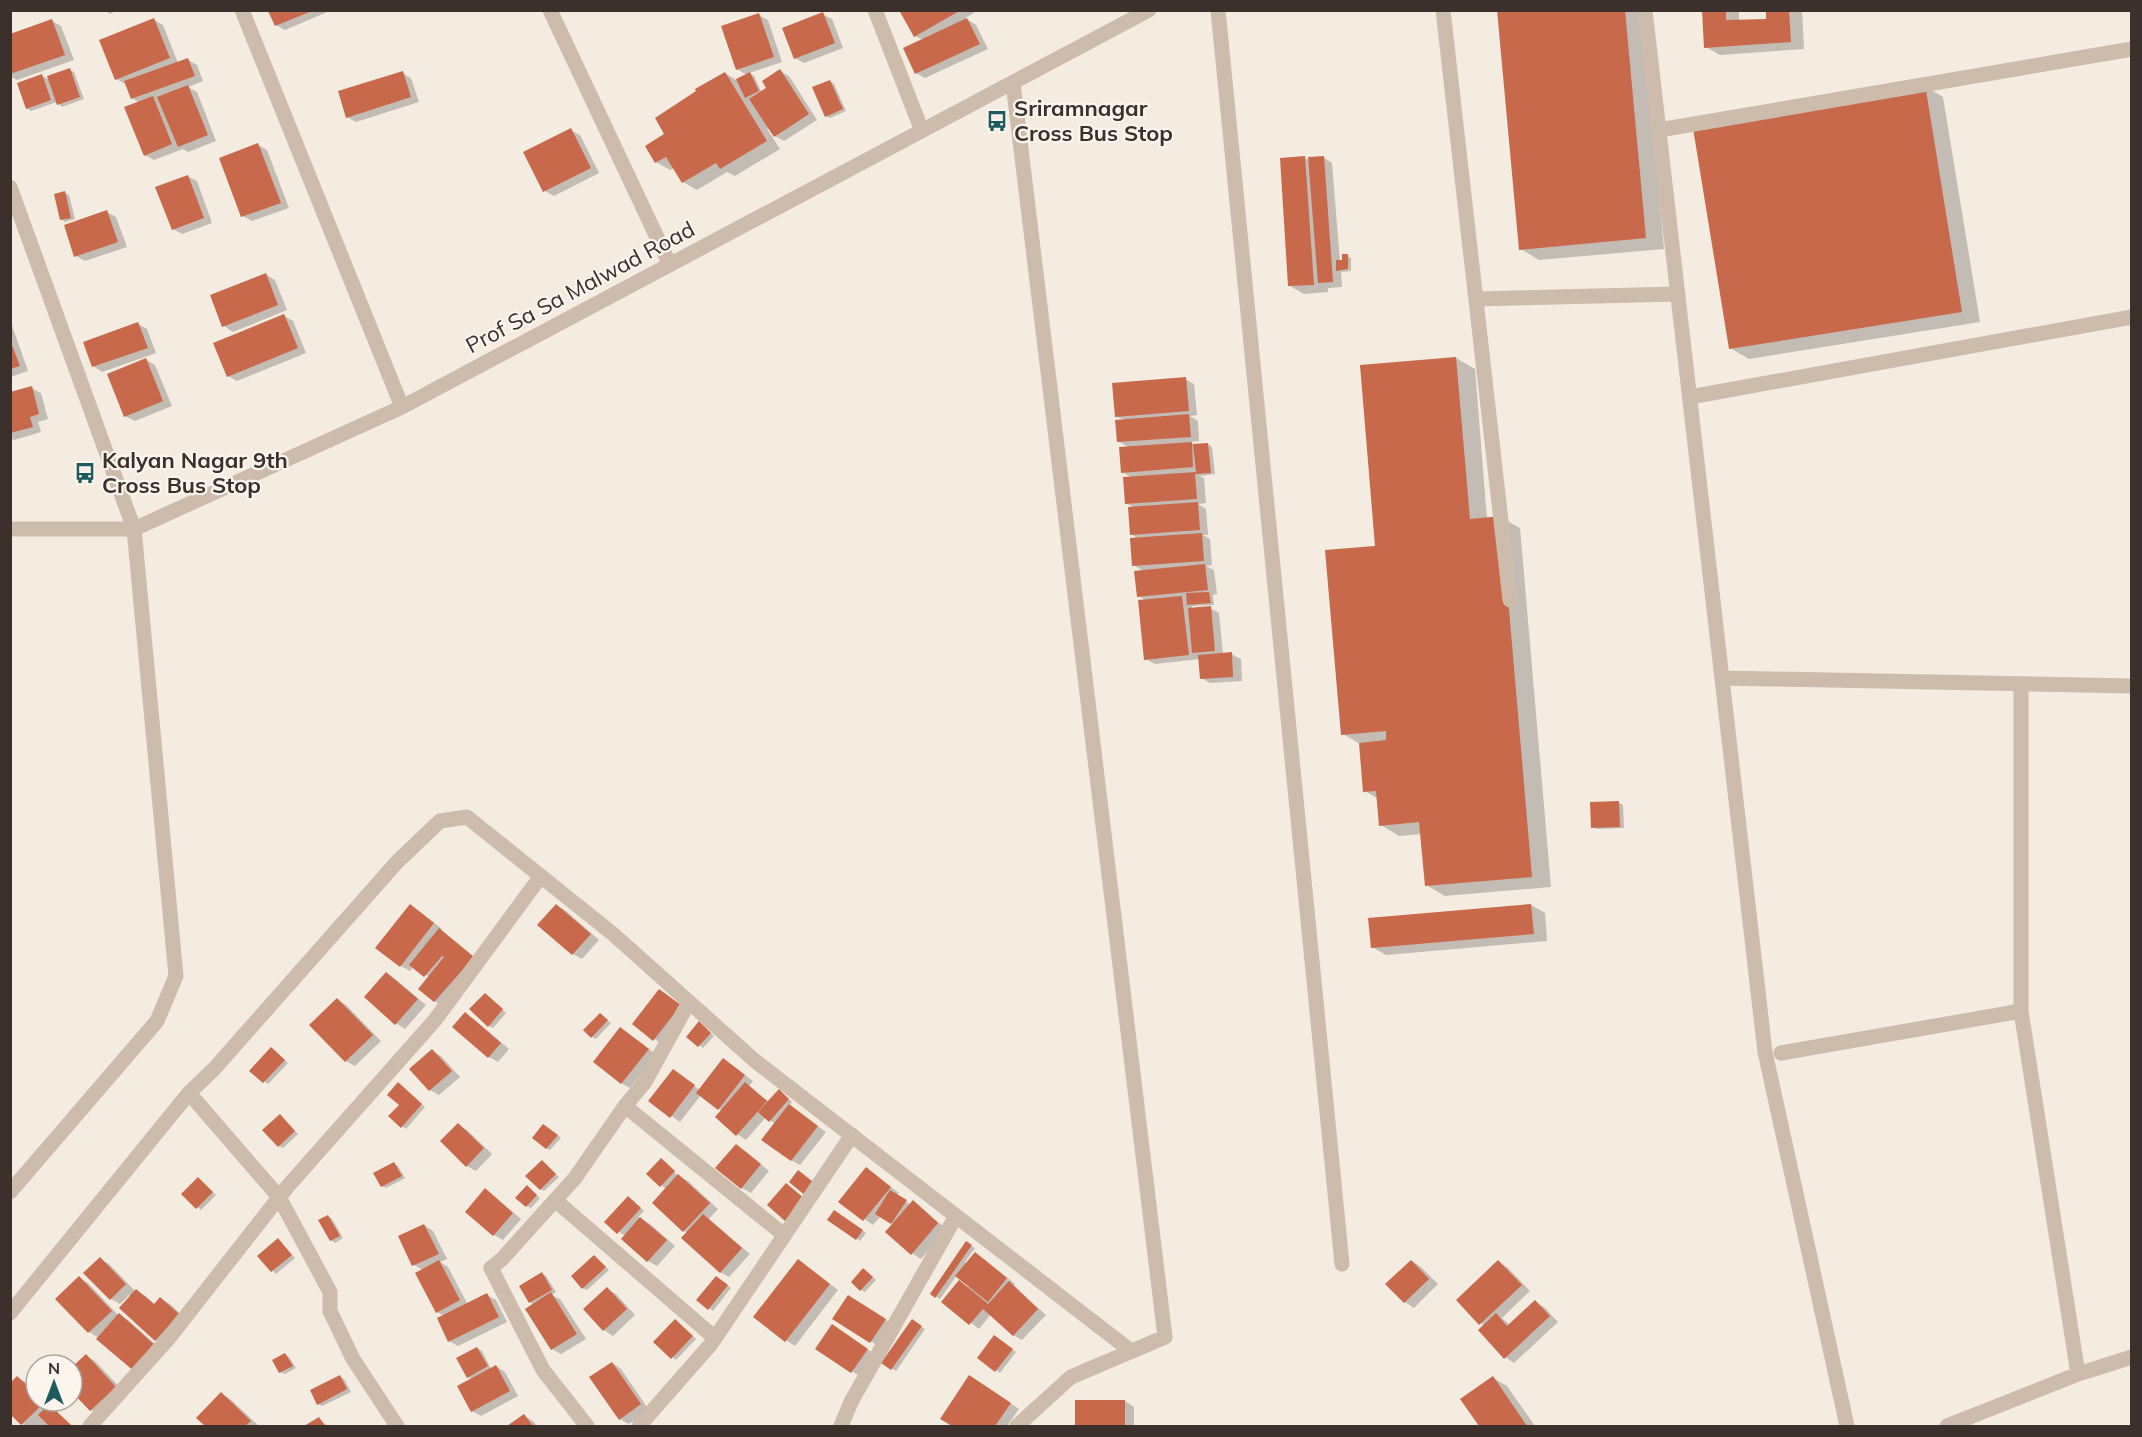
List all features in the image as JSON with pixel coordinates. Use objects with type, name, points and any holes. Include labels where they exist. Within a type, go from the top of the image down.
[{"type":"street","points":[[242,10],[402,407]]},
{"type":"street","points":[[550,10],[670,265]]},
{"type":"street","points":[[875,10],[922,131]]},
{"type":"street","points":[[1218,10],[1342,1263]]},
{"type":"street","points":[[1443,10],[1510,600]]},
{"type":"street","points":[[1645,10],[1765,1052],[1847,1426]]},
{"type":"street","name":"Prof Sa Sa Malwad Road","points":[[10,529],[134,529],[402,407],[1013,83],[1140,13]]},
{"type":"street","points":[[1659,130],[2132,49]]},
{"type":"street","points":[[1013,83],[1165,1337],[1071,1377],[1017,1426]]},
{"type":"street","points":[[10,187],[134,529],[176,976],[157,1022],[10,1192]]},
{"type":"street","points":[[1476,299],[1678,294]]},
{"type":"street","points":[[1690,398],[2132,317]]},
{"type":"street","points":[[1722,678],[2132,686]]},
{"type":"street","points":[[2021,684],[2021,1011],[2078,1374]]},
{"type":"street","points":[[10,1313],[189,1093],[214,1070],[397,862],[440,821],[467,817],[613,934],[754,1060],[1131,1352]]},
{"type":"street","points":[[90,1426],[168,1339],[279,1197],[435,1020],[541,876]]},
{"type":"street","points":[[587,1426],[543,1370],[491,1268],[502,1259],[575,1178],[625,1106],[645,1082],[689,1002]]},
{"type":"street","points":[[1781,1053],[2021,1011]]},
{"type":"street","points":[[189,1093],[279,1197],[330,1292],[330,1311],[352,1359],[397,1426]]},
{"type":"street","points":[[625,1106],[784,1235]]},
{"type":"street","points":[[639,1426],[715,1338],[852,1135]]},
{"type":"street","points":[[555,1200],[715,1338]]},
{"type":"street","points":[[841,1426],[851,1402],[956,1216]]},
{"type":"street","points":[[1947,1426],[2078,1374],[2132,1357]]},
{"type":"building","points":[[899,10],[961,10],[914,37]]},
{"type":"building","points":[[1497,10],[1625,10],[1646,238],[1519,250]]},
{"type":"building","points":[[1702,10],[1726,10],[1726,20],[1766,19],[1766,10],[1789,10],[1791,42],[1704,48]]},
{"type":"building","points":[[268,11],[312,11],[275,26]]},
{"type":"building","points":[[823,12],[835,43],[794,59],[782,28]]},
{"type":"building","points":[[759,13],[774,57],[736,70],[721,26]]},
{"type":"building","points":[[154,18],[170,58],[115,80],[99,40]]},
{"type":"building","points":[[967,18],[980,44],[915,74],[903,48]]},
{"type":"building","points":[[52,19],[65,55],[10,74],[10,34]]},
{"type":"building","points":[[188,58],[195,76],[131,99],[124,81]]},
{"type":"building","points":[[70,68],[80,97],[57,105],[47,76]]},
{"type":"building","points":[[780,69],[809,114],[774,137],[749,99],[766,88],[762,81]]},
{"type":"building","points":[[403,71],[411,97],[346,118],[338,91]]},
{"type":"building","points":[[725,72],[767,141],[720,169],[716,163],[682,183],[666,157],[655,163],[645,146],[664,134],[655,118],[696,91],[695,89]]},
{"type":"building","points":[[750,72],[759,91],[745,98],[736,79]]},
{"type":"building","points":[[42,74],[51,100],[26,109],[17,83]]},
{"type":"building","points":[[830,80],[843,109],[825,117],[812,87]]},
{"type":"building","points":[[1925,84],[1962,312],[1729,349],[1692,122]]},
{"type":"building","points":[[188,85],[208,135],[178,147],[157,97]]},
{"type":"building","points":[[153,96],[172,144],[144,156],[124,107]]},
{"type":"building","points":[[571,128],[591,168],[543,192],[523,152]]},
{"type":"building","points":[[258,143],[281,203],[241,217],[219,158]]},
{"type":"building","points":[[1305,156],[1314,285],[1288,286],[1280,158]]},
{"type":"building","points":[[1324,156],[1333,282],[1318,283],[1308,157]]},
{"type":"building","points":[[188,175],[204,218],[172,230],[155,187]]},
{"type":"building","points":[[65,191],[71,218],[60,220],[54,194]]},
{"type":"building","points":[[107,210],[118,242],[74,257],[64,225]]},
{"type":"building","points":[[1342,254],[1348,254],[1348,269],[1336,271],[1336,260],[1342,260]]},
{"type":"building","points":[[266,273],[278,305],[222,327],[210,295]]},
{"type":"building","points":[[284,314],[298,348],[227,377],[213,343]]},
{"type":"building","points":[[138,322],[148,348],[92,367],[83,342]]},
{"type":"building","points":[[10,340],[20,366],[10,369]]},
{"type":"building","points":[[1456,357],[1470,519],[1501,516],[1532,877],[1425,886],[1419,822],[1379,826],[1376,791],[1363,792],[1359,743],[1386,740],[1386,731],[1341,735],[1325,550],[1375,546],[1360,365]]},
{"type":"building","points":[[146,358],[163,401],[124,417],[107,374]]},
{"type":"building","points":[[1186,377],[1189,411],[1115,417],[1112,383]]},
{"type":"building","points":[[32,386],[39,414],[30,417],[33,427],[10,433],[10,392]]},
{"type":"building","points":[[1189,414],[1191,437],[1117,442],[1115,420]]},
{"type":"building","points":[[1192,442],[1193,467],[1121,473],[1119,447]]},
{"type":"building","points":[[1208,443],[1211,473],[1195,474],[1197,499],[1125,504],[1123,477],[1196,472],[1193,444]]},
{"type":"building","points":[[1198,502],[1200,530],[1130,535],[1128,507]]},
{"type":"building","points":[[1202,533],[1204,561],[1132,566],[1130,538]]},
{"type":"building","points":[[1205,564],[1208,590],[1137,597],[1134,571]]},
{"type":"building","points":[[1209,592],[1211,603],[1187,605],[1186,593]]},
{"type":"building","points":[[1182,596],[1189,655],[1144,660],[1138,600]]},
{"type":"building","points":[[1211,606],[1215,651],[1192,653],[1188,608]]},
{"type":"building","points":[[1232,652],[1233,677],[1200,679],[1198,655]]},
{"type":"building","points":[[1619,801],[1620,827],[1591,828],[1590,802]]},
{"type":"building","points":[[410,904],[434,923],[400,967],[375,948]]},
{"type":"building","points":[[556,904],[591,934],[572,955],[537,925]]},
{"type":"building","points":[[1531,904],[1534,934],[1371,948],[1368,918]]},
{"type":"building","points":[[439,928],[474,957],[434,1002],[418,989],[444,957],[442,956],[424,977],[409,965]]},
{"type":"building","points":[[386,972],[418,999],[395,1025],[364,997]]},
{"type":"building","points":[[659,989],[681,1005],[653,1041],[632,1024]]},
{"type":"building","points":[[485,993],[503,1009],[488,1027],[469,1009]]},
{"type":"building","points":[[337,998],[373,1035],[345,1062],[309,1025]]},
{"type":"building","points":[[465,1012],[501,1043],[488,1058],[452,1027]]},
{"type":"building","points":[[600,1013],[608,1020],[591,1038],[583,1030]]},
{"type":"building","points":[[699,1021],[711,1033],[698,1047],[686,1037]]},
{"type":"building","points":[[620,1027],[649,1049],[621,1084],[593,1062]]},
{"type":"building","points":[[271,1047],[285,1060],[263,1083],[249,1071]]},
{"type":"building","points":[[432,1049],[452,1071],[429,1091],[409,1069]]},
{"type":"building","points":[[723,1058],[745,1075],[718,1110],[696,1093]]},
{"type":"building","points":[[673,1069],[695,1085],[670,1118],[648,1101]]},
{"type":"building","points":[[398,1082],[422,1104],[401,1128],[388,1116],[399,1105],[387,1095]]},
{"type":"building","points":[[745,1082],[767,1101],[736,1136],[715,1117]]},
{"type":"building","points":[[779,1089],[789,1099],[769,1122],[758,1112]]},
{"type":"building","points":[[789,1104],[818,1126],[791,1161],[761,1140]]},
{"type":"building","points":[[280,1114],[295,1131],[278,1147],[262,1130]]},
{"type":"building","points":[[458,1123],[484,1148],[466,1167],[440,1141]]},
{"type":"building","points":[[543,1124],[558,1135],[546,1149],[532,1138]]},
{"type":"building","points":[[736,1144],[761,1164],[741,1189],[715,1168]]},
{"type":"building","points":[[661,1158],[675,1171],[660,1187],[646,1174]]},
{"type":"building","points":[[542,1160],[556,1174],[540,1190],[525,1176]]},
{"type":"building","points":[[394,1162],[402,1176],[381,1187],[373,1173]]},
{"type":"building","points":[[866,1167],[891,1187],[863,1221],[838,1202]]},
{"type":"building","points":[[798,1170],[817,1185],[807,1197],[789,1182]]},
{"type":"building","points":[[678,1174],[710,1203],[683,1232],[652,1203]]},
{"type":"building","points":[[198,1177],[213,1192],[196,1209],[181,1194]]},
{"type":"building","points":[[786,1183],[805,1199],[785,1221],[767,1205]]},
{"type":"building","points":[[527,1185],[537,1195],[526,1207],[515,1198]]},
{"type":"building","points":[[485,1188],[513,1213],[493,1236],[465,1212]]},
{"type":"building","points":[[890,1190],[907,1200],[891,1224],[875,1214]]},
{"type":"building","points":[[628,1196],[641,1208],[617,1234],[604,1222]]},
{"type":"building","points":[[913,1200],[938,1223],[911,1255],[885,1232]]},
{"type":"building","points":[[834,1210],[863,1230],[856,1240],[827,1220]]},
{"type":"building","points":[[703,1214],[742,1248],[720,1273],[681,1238]]},
{"type":"building","points":[[328,1215],[340,1236],[330,1241],[318,1220]]},
{"type":"building","points":[[640,1217],[667,1240],[647,1262],[621,1239]]},
{"type":"building","points":[[424,1224],[439,1254],[412,1266],[398,1236]]},
{"type":"building","points":[[278,1238],[292,1255],[271,1272],[257,1256]]},
{"type":"building","points":[[966,1241],[972,1245],[935,1298],[930,1294]]},
{"type":"building","points":[[975,1252],[1007,1278],[988,1302],[955,1276]]},
{"type":"building","points":[[594,1255],[606,1267],[582,1289],[571,1276]]},
{"type":"building","points":[[100,1257],[126,1284],[110,1300],[83,1273]]},
{"type":"building","points":[[798,1259],[830,1284],[785,1342],[753,1317]]},
{"type":"building","points":[[439,1260],[460,1300],[436,1313],[415,1273]]},
{"type":"building","points":[[1411,1260],[1429,1279],[1404,1303],[1385,1284]]},
{"type":"building","points":[[1498,1260],[1522,1285],[1479,1325],[1456,1300]]},
{"type":"building","points":[[863,1268],[873,1277],[860,1291],[851,1282]]},
{"type":"building","points":[[542,1272],[552,1290],[529,1303],[519,1286]]},
{"type":"building","points":[[79,1276],[112,1311],[88,1333],[55,1299]]},
{"type":"building","points":[[716,1276],[728,1285],[708,1310],[696,1300]]},
{"type":"building","points":[[959,1280],[988,1304],[1009,1281],[1038,1309],[1013,1336],[983,1309],[969,1325],[941,1302]]},
{"type":"building","points":[[607,1287],[627,1309],[603,1331],[583,1309]]},
{"type":"building","points":[[136,1289],[154,1304],[160,1297],[179,1314],[155,1341],[119,1308]]},
{"type":"building","points":[[551,1292],[577,1334],[551,1350],[525,1309]]},
{"type":"building","points":[[487,1293],[499,1317],[448,1342],[437,1318]]},
{"type":"building","points":[[848,1295],[886,1319],[870,1343],[832,1319]]},
{"type":"building","points":[[1535,1300],[1550,1316],[1504,1359],[1478,1330],[1496,1313],[1507,1326]]},
{"type":"building","points":[[119,1313],[157,1347],[135,1372],[96,1339]]},
{"type":"building","points":[[675,1319],[693,1336],[671,1359],[653,1342]]},
{"type":"building","points":[[912,1319],[922,1326],[891,1370],[881,1363]]},
{"type":"building","points":[[832,1324],[868,1349],[851,1373],[815,1349]]},
{"type":"building","points":[[994,1335],[1013,1349],[995,1372],[977,1358]]},
{"type":"building","points":[[477,1347],[488,1366],[467,1378],[456,1358]]},
{"type":"building","points":[[285,1353],[293,1366],[279,1373],[272,1360]]},
{"type":"building","points":[[86,1354],[116,1387],[90,1411],[84,1405],[84,1356]]},
{"type":"building","points":[[612,1362],[641,1404],[619,1420],[589,1377]]},
{"type":"building","points":[[496,1365],[510,1391],[471,1412],[457,1386]]},
{"type":"building","points":[[340,1375],[347,1389],[317,1405],[310,1390]]},
{"type":"building","points":[[969,1375],[1011,1403],[995,1426],[952,1426],[940,1419]]},
{"type":"building","points":[[17,1376],[24,1383],[24,1413],[34,1413],[21,1425],[10,1414],[10,1383]]},
{"type":"building","points":[[1493,1376],[1527,1426],[1479,1426],[1460,1399]]},
{"type":"building","points":[[221,1392],[251,1421],[245,1426],[205,1426],[196,1418]]},
{"type":"building","points":[[1075,1400],[1125,1400],[1125,1426],[1075,1426]]},
{"type":"building","points":[[58,1413],[72,1426],[49,1426],[38,1415]]},
{"type":"building","points":[[524,1414],[533,1426],[507,1426]]},
{"type":"building","points":[[319,1417],[325,1426],[304,1426]]},
{"type":"place","name":"Sriramnagar Cross Bus Stop","points":[[997,121]]},
{"type":"place","name":"Kalyan Nagar 9th Cross Bus Stop","points":[[85,473]]}]
